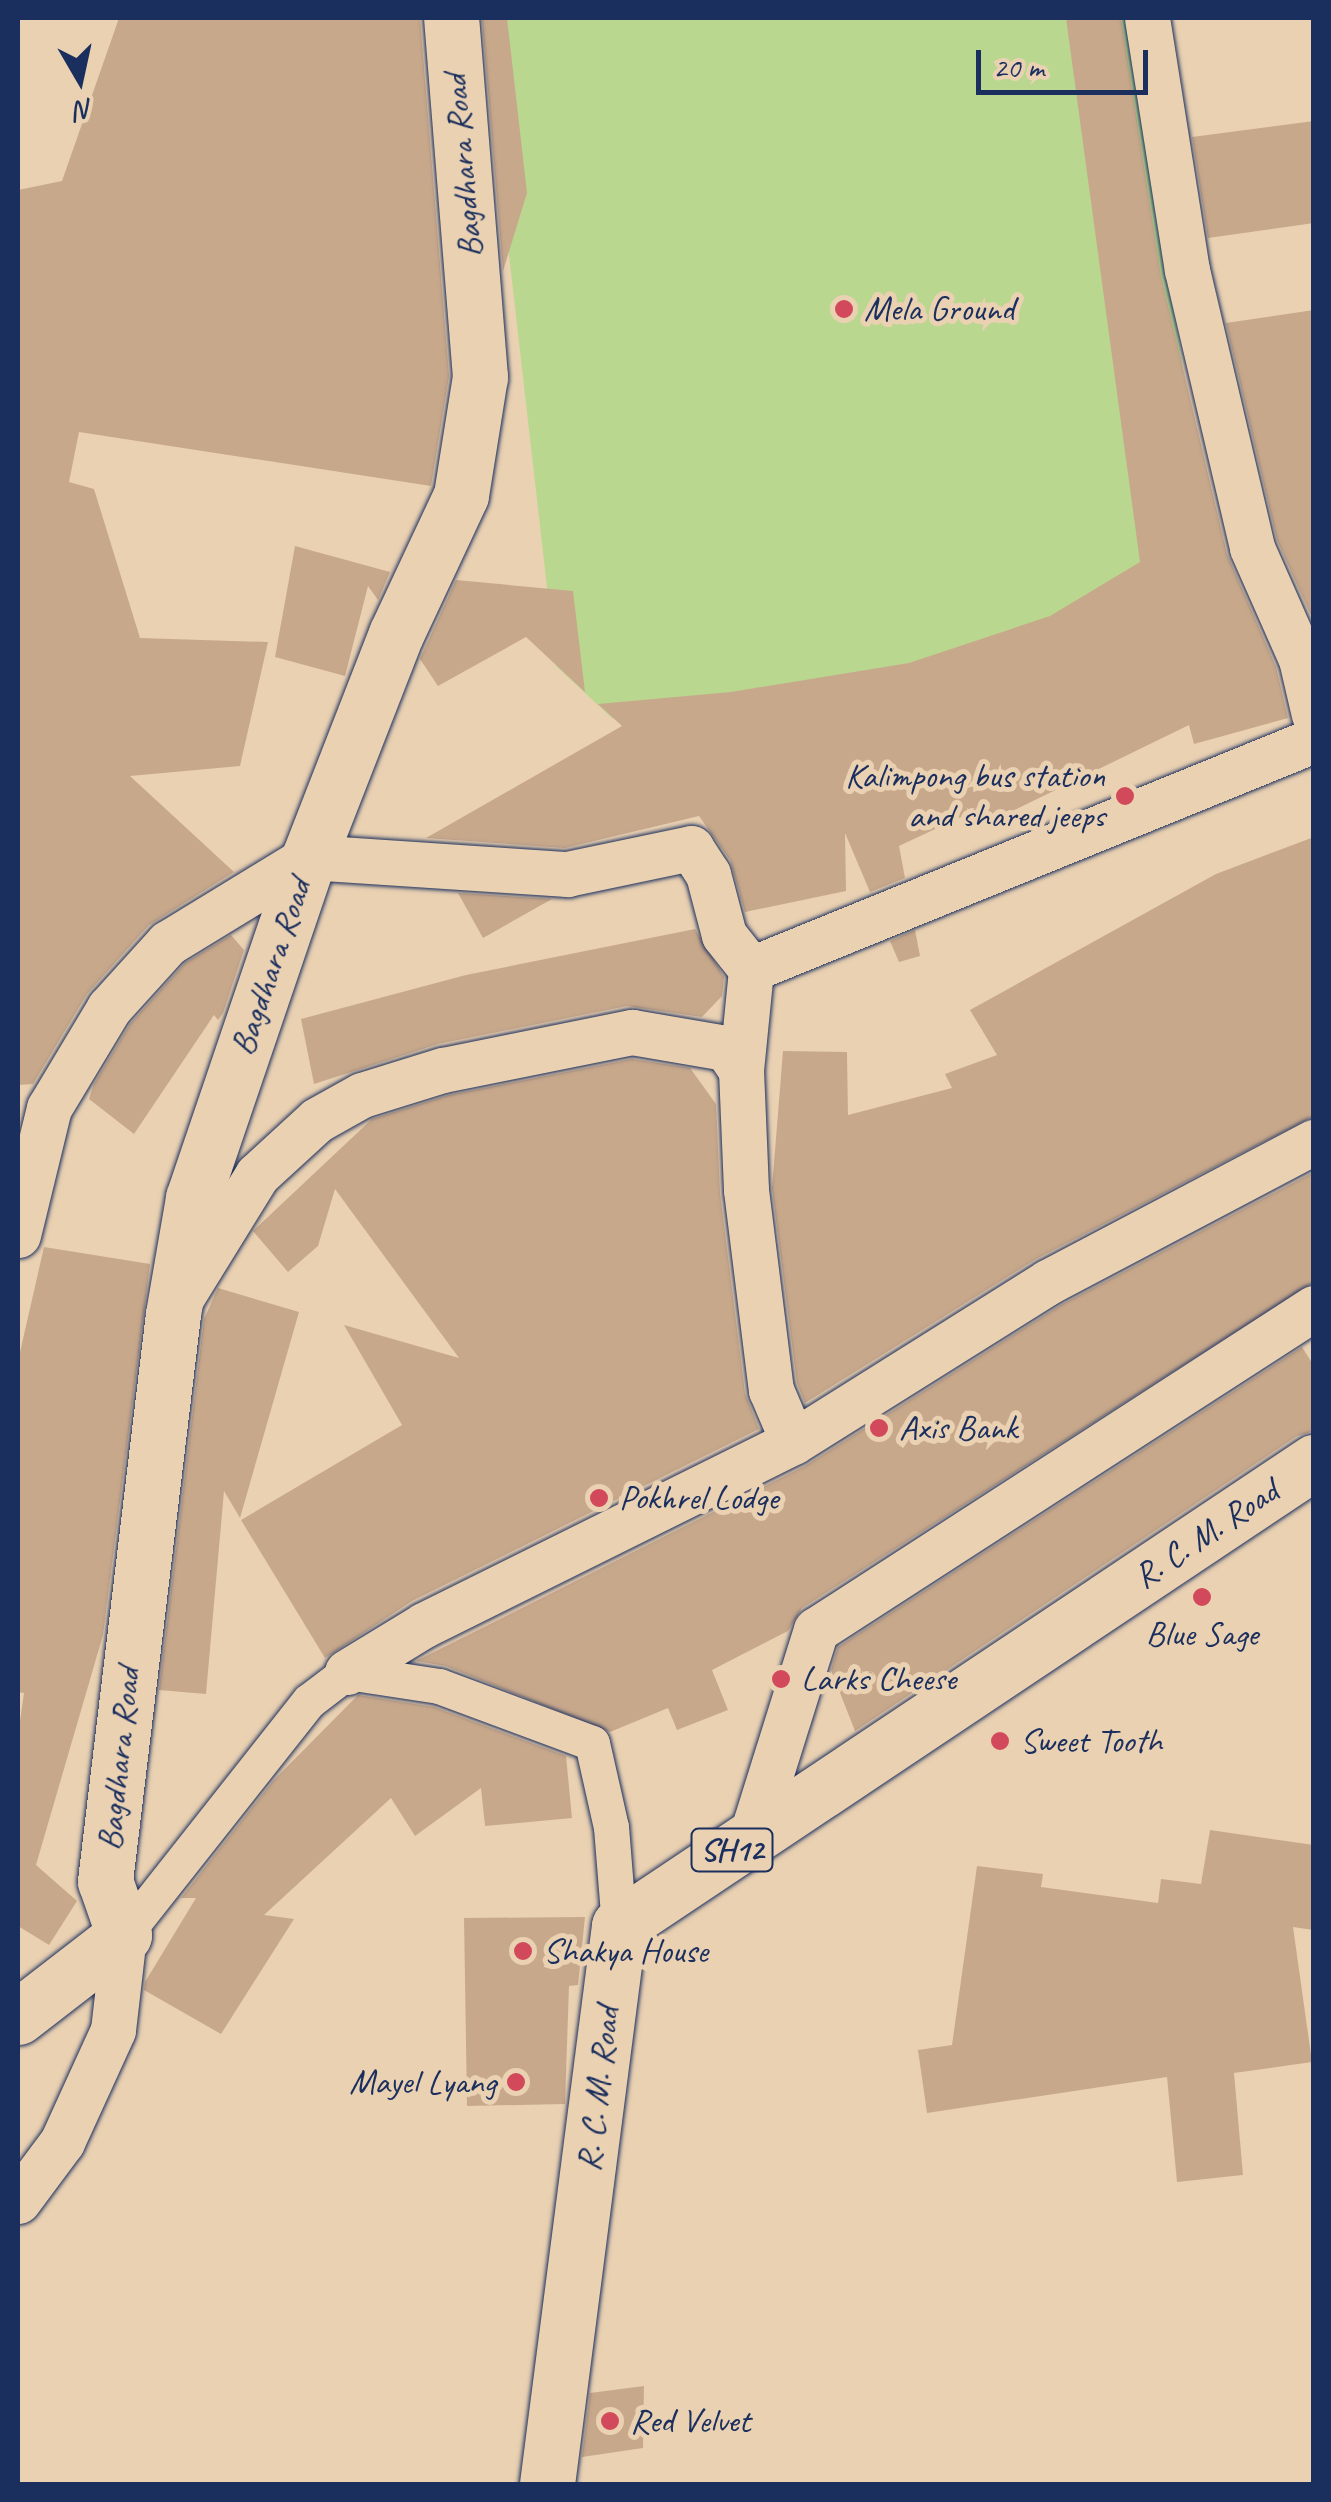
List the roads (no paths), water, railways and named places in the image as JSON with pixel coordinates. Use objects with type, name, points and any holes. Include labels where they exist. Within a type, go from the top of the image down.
[{"type":"street","name":"Bagdhara Road","points":[[124,1935],[105,1881],[172,1314],[193,1198],[309,858],[396,634],[461,495],[480,377],[450,18]]},
{"type":"street","points":[[1147,18],[1187,270],[1252,548],[1301,660],[1314,715]]},
{"type":"street","points":[[751,969],[1314,740]]},
{"type":"street","points":[[18,1234],[50,1108],[109,1008],[168,943],[309,858],[568,874],[691,848],[708,874],[724,936],[751,969],[739,1104],[771,1390],[793,1442]]},
{"type":"street","points":[[172,1314],[256,1175],[316,1120],[362,1095],[443,1070],[632,1032],[726,1048],[741,1070]]},
{"type":"street","points":[[18,2016],[124,1935],[308,1701],[346,1672],[424,1624],[793,1442],[1048,1282],[1314,1142]]},
{"type":"street","points":[[751,1837],[816,1630],[1314,1308]]},
{"type":"street","name":"R. C. M. Road","points":[[547,2484],[619,1926],[1314,1462]]},
{"type":"street","points":[[346,1672],[438,1686],[592,1743],[612,1827],[619,1926]]},
{"type":"street","points":[[18,2202],[62,2142],[113,2030],[124,1935]]},
{"type":"place","name":"Mela Ground","points":[[844,309]]},
{"type":"place","name":"Kalimpong bus station and shared jeeps","points":[[1125,796]]},
{"type":"place","name":"Axis Bank","points":[[879,1428]]},
{"type":"place","name":"Pokhrel Lodge","points":[[599,1498]]},
{"type":"place","name":"Blue Sage","points":[[1202,1597]]},
{"type":"place","name":"Larks Cheese","points":[[781,1679]]},
{"type":"place","name":"Sweet Tooth","points":[[1000,1741]]},
{"type":"place","name":"Shakya House","points":[[523,1951]]},
{"type":"place","name":"Mayel Lyang","points":[[516,2082]]},
{"type":"place","name":"Red Velvet","points":[[610,2421]]}]
